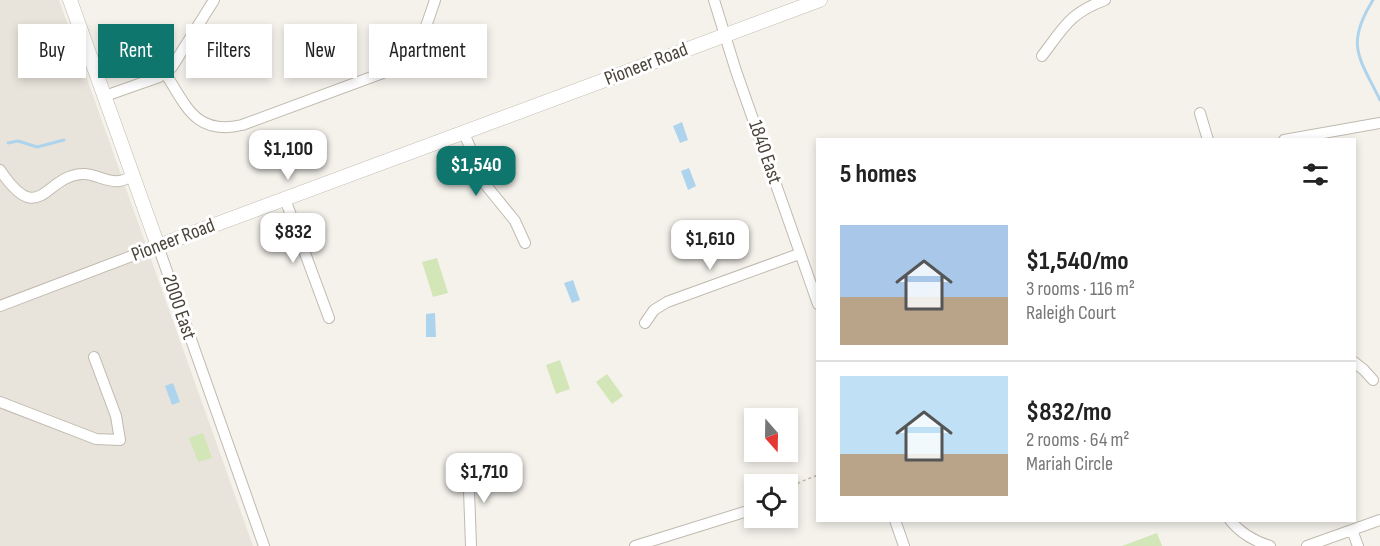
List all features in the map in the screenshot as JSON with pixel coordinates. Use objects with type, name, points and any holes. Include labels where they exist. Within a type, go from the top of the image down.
[{"type":"street","name":"2000 East","points":[[70,0],[264,546]]},
{"type":"street","points":[[174,63],[214,0]]},
{"type":"street","points":[[168,78],[185,107],[200,120],[210,125],[223,127],[242,125],[396,68],[409,58],[419,44],[435,0]]},
{"type":"street","name":"1840 East","points":[[714,0],[816,299]]},
{"type":"street","name":"Pioneer Road","points":[[0,306],[820,0]]},
{"type":"street","points":[[1042,56],[1075,15],[1088,6],[1105,0]]},
{"type":"street","points":[[105,96],[152,78]]},
{"type":"street","points":[[1200,113],[1207,138]]},
{"type":"street","points":[[1303,138],[1380,123]]},
{"type":"street","points":[[464,133],[485,184],[515,221],[525,243]]},
{"type":"street","points":[[0,170],[16,190],[28,197],[42,195],[70,176],[79,174],[94,175],[118,182],[132,176]]},
{"type":"street","points":[[285,199],[329,318]]},
{"type":"street","points":[[645,323],[654,310],[667,302],[799,254]]},
{"type":"street","points":[[0,402],[96,439],[120,440],[119,424],[94,357]]},
{"type":"street","points":[[1356,364],[1373,380]]},
{"type":"street","points":[[468,462],[471,546]]},
{"type":"street","points":[[635,546],[744,512]]},
{"type":"street","points":[[1307,546],[1380,520]]},
{"type":"street","points":[[896,522],[904,546]]},
{"type":"street","points":[[1232,522],[1239,531],[1257,542],[1270,546]]},
{"type":"street","points":[[1352,530],[1358,546]]},
{"type":"path","points":[[798,484],[816,476]]},
{"type":"shaded area","points":[[0,0],[59,0],[68,24],[18,24],[18,78],[86,78],[86,76],[253,546],[0,546]]},
{"type":"green space","points":[[437,258],[448,293],[433,297],[422,262]]},
{"type":"green space","points":[[560,360],[570,389],[556,394],[546,365]]},
{"type":"green space","points":[[607,374],[623,396],[612,404],[596,382]]},
{"type":"green space","points":[[203,433],[212,458],[198,462],[189,438]]},
{"type":"green space","points":[[1157,533],[1162,546],[1122,546]]},
{"type":"water","points":[[682,122],[688,140],[680,143],[673,126]]},
{"type":"water","points":[[689,168],[696,186],[688,190],[681,171]]},
{"type":"water","points":[[573,280],[580,300],[572,303],[564,283]]},
{"type":"water","points":[[435,313],[436,337],[426,337],[426,314]]},
{"type":"water","points":[[173,383],[180,402],[172,405],[165,386]]},
{"type":"waterway","points":[[1373,0],[1364,15],[1357,40],[1361,61],[1380,100]]},
{"type":"waterway","points":[[8,143],[18,141],[37,147],[64,140]]}]
